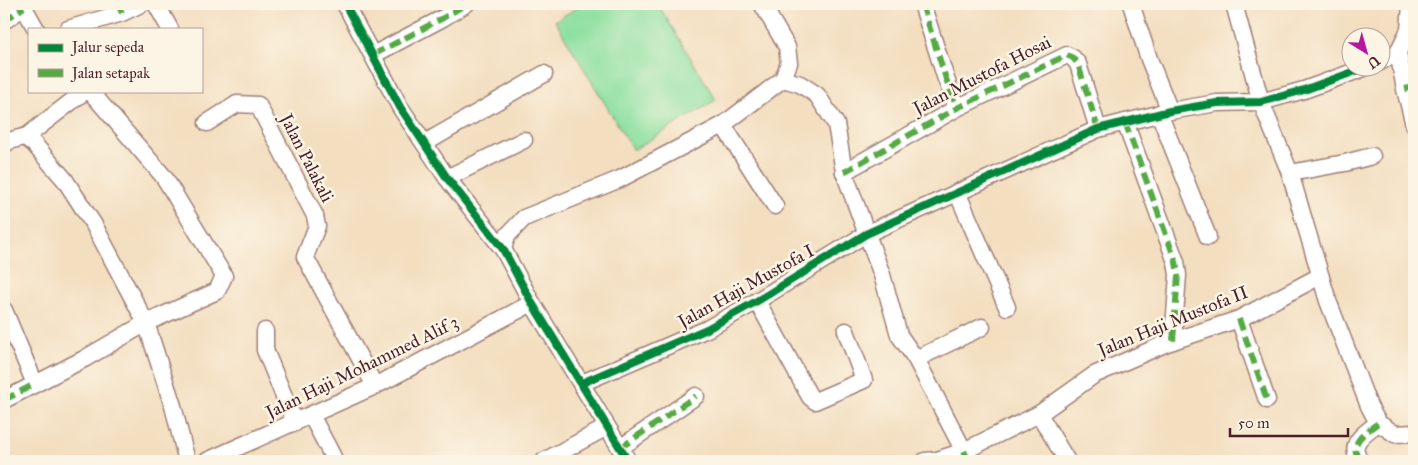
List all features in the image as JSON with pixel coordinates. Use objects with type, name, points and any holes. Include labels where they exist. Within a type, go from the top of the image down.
[{"type":"street","points":[[70,28],[120,8],[141,4]]},
{"type":"street","points":[[156,4],[169,28]]},
{"type":"street","points":[[345,4],[400,107],[447,178],[503,249],[532,303],[624,455],[696,396]]},
{"type":"street","points":[[373,55],[444,18],[466,4]]},
{"type":"street","points":[[503,249],[507,236],[524,218],[620,179],[723,125],[783,79],[789,63],[787,48],[762,4]]},
{"type":"street","points":[[922,4],[957,108]]},
{"type":"street","points":[[1131,4],[1165,112],[1208,237]]},
{"type":"street","points":[[1234,4],[1261,102],[1290,173],[1320,276],[1369,406],[1378,423],[1395,434],[1414,433]]},
{"type":"street","points":[[1390,56],[1398,52],[1409,30],[1411,4]]},
{"type":"street","points":[[4,20],[23,5],[35,28]]},
{"type":"street","points":[[1398,52],[1410,88],[1414,124]]},
{"type":"street","name":"Jalan Mustofa Hosai","points":[[844,172],[957,108],[1067,55],[1078,64],[1098,129]]},
{"type":"street","points":[[425,143],[544,74]]},
{"type":"street","name":"Jalan Haji Mustofa I","points":[[582,383],[707,329],[757,301],[866,234],[1098,129],[1165,112],[1217,103],[1261,102],[1304,90],[1340,77]]},
{"type":"street","points":[[783,79],[800,84],[817,95],[836,124],[844,172],[882,275],[899,335],[916,358],[967,456]]},
{"type":"street","points":[[4,145],[9,141],[25,137],[84,92]]},
{"type":"street","points":[[4,400],[84,359],[146,322],[217,291],[224,276],[164,177],[91,92]]},
{"type":"street","name":"Jalan Palakali","points":[[207,123],[237,104],[258,105],[315,216],[317,226],[305,256],[375,386]]},
{"type":"street","points":[[1125,122],[1176,262],[1178,275],[1174,341]]},
{"type":"street","points":[[723,125],[775,206]]},
{"type":"street","points":[[25,137],[34,144],[65,180],[124,278],[146,322],[173,406],[187,461]]},
{"type":"street","points":[[447,178],[524,140]]},
{"type":"street","points":[[1290,173],[1372,156]]},
{"type":"street","points":[[957,192],[1007,307]]},
{"type":"street","name":"Jalan Haji Mustofa II","points":[[925,461],[967,456],[1039,414],[1094,375],[1174,341],[1239,319],[1320,276]]},
{"type":"street","points":[[757,301],[810,397],[815,401],[864,380],[846,331]]},
{"type":"street","name":"Jalan Haji Mohammed Alif 3","points":[[207,461],[375,386],[532,303]]},
{"type":"street","points":[[4,310],[35,384]]},
{"type":"street","points":[[1239,319],[1267,400]]},
{"type":"street","points":[[916,358],[982,327]]},
{"type":"street","points":[[265,331],[265,350],[295,423]]},
{"type":"street","points":[[1039,414],[1068,461]]},
{"type":"street","points":[[311,415],[333,457],[333,461]]},
{"type":"street","points":[[1360,461],[1355,451],[1356,442],[1378,423]]},
{"type":"street","points":[[544,461],[607,427]]},
{"type":"green space","points":[[583,4],[658,4],[716,100],[633,150],[555,21]]},
{"type":"marked path","points":[[118,4],[122,13]]},
{"type":"marked path","points":[[373,55],[466,4]]},
{"type":"marked path","points":[[922,4],[957,108]]},
{"type":"marked path","points":[[4,21],[24,7]]},
{"type":"marked path","points":[[844,172],[957,108],[1067,55],[1078,64],[1098,129]]},
{"type":"marked path","points":[[1405,89],[1414,87]]},
{"type":"marked path","points":[[1125,122],[1176,262],[1178,275],[1173,341]]},
{"type":"marked path","points":[[1239,319],[1267,400]]},
{"type":"marked path","points":[[4,400],[35,384]]},
{"type":"marked path","points":[[620,448],[696,396]]},
{"type":"marked path","points":[[1360,461],[1355,449],[1359,439],[1378,423]]},
{"type":"marked path","points":[[964,451],[969,461]]},
{"type":"cycle path","points":[[345,4],[400,107],[447,178],[503,249],[532,303],[628,461]]},
{"type":"cycle path","points":[[582,383],[707,329],[757,301],[866,234],[1098,129],[1170,111],[1217,103],[1261,102],[1304,90],[1340,77]]}]
